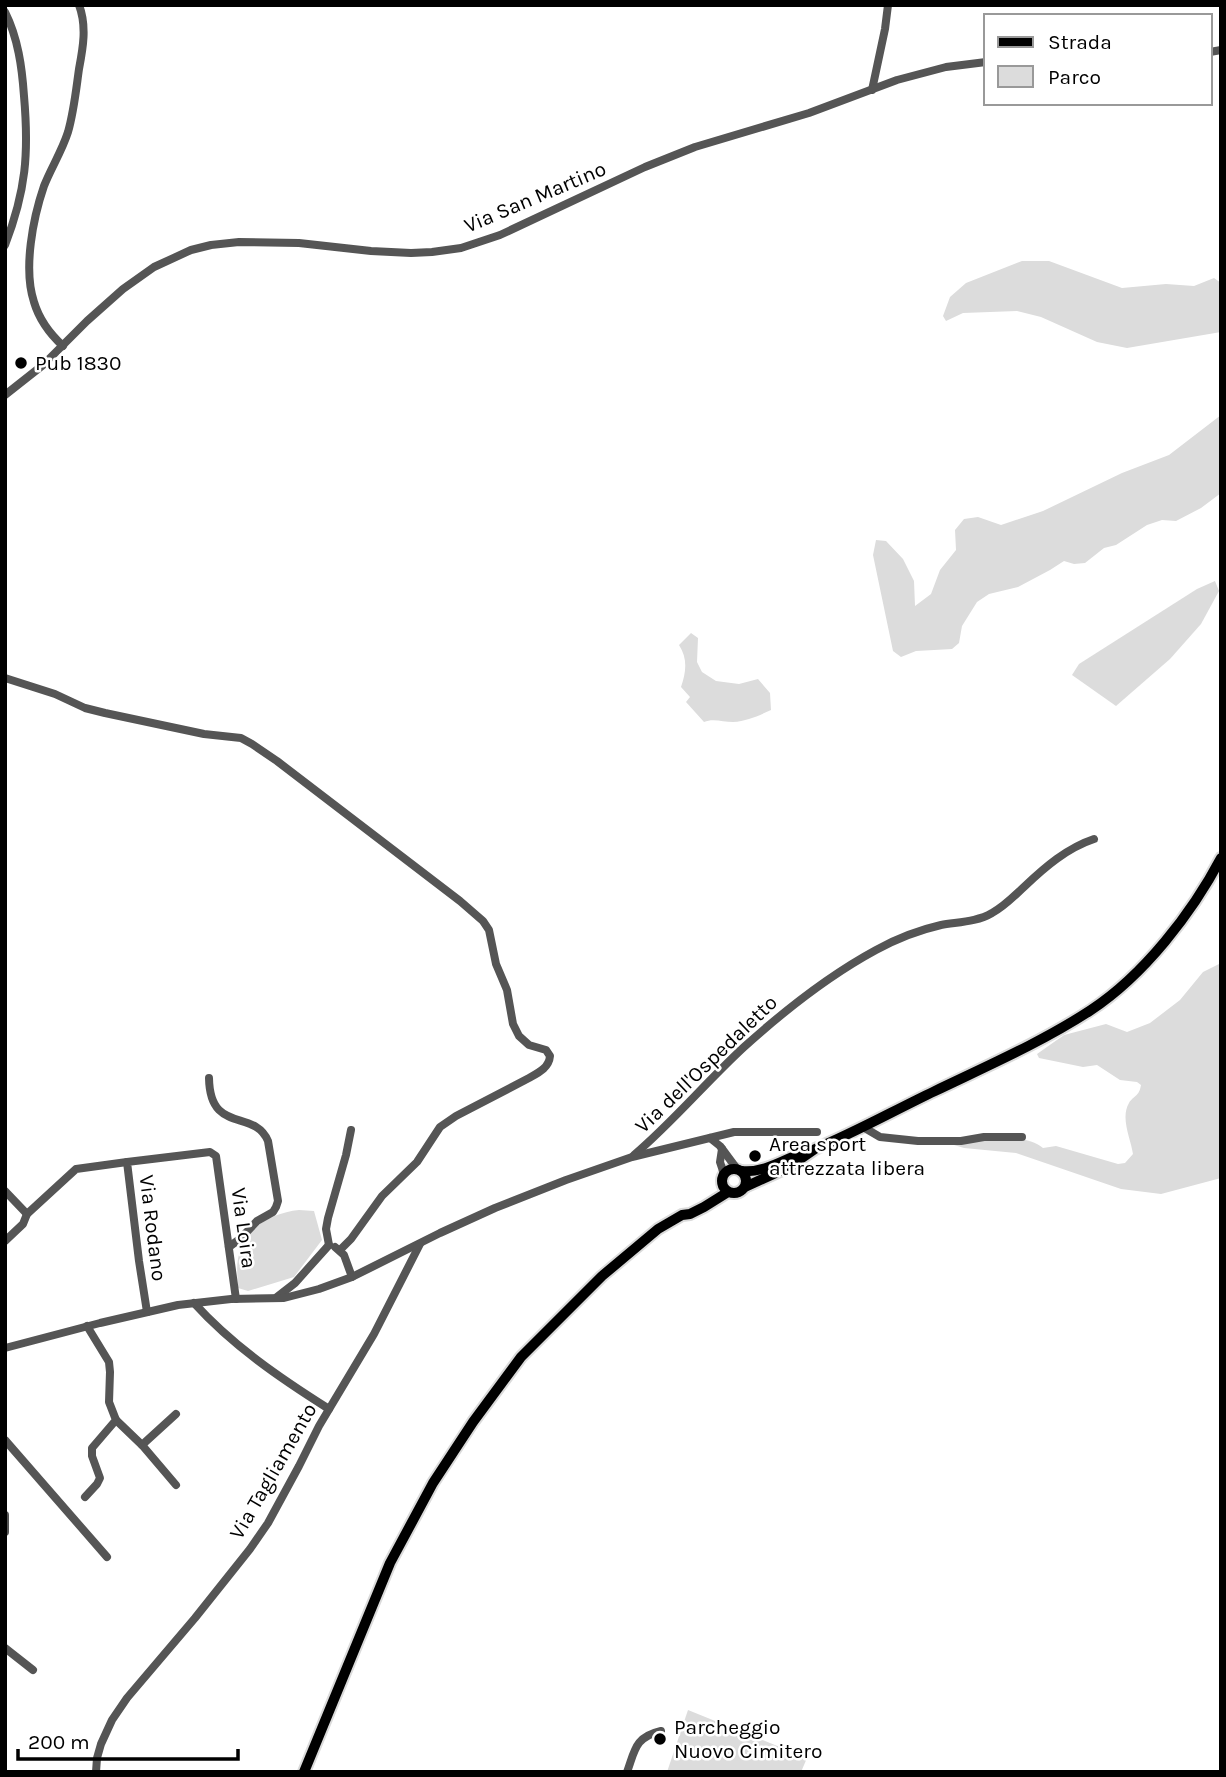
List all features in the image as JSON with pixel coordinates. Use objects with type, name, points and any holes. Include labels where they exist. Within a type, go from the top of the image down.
[{"type":"main road","points":[[304,1772],[390,1563],[430,1487],[521,1357],[602,1276],[644,1239],[713,1193],[730,1170],[753,1172],[815,1150],[1011,1055],[1099,1004],[1132,976],[1176,928],[1205,887],[1221,858]]},
{"type":"main road","points":[[723,1176],[723,1187],[736,1194],[745,1187],[789,1167],[815,1150]]},
{"type":"main road","points":[[739,1170],[747,1180],[745,1187]]},
{"type":"main road","points":[[682,1215],[697,1210],[729,1192]]},
{"type":"street","points":[[63,346],[48,330],[35,306],[30,264],[38,205],[72,115],[83,41],[79,5]]},
{"type":"street","points":[[872,90],[888,5]]},
{"type":"street","points":[[5,12],[14,34],[22,68],[27,142],[22,192],[16,218],[5,245]]},
{"type":"street","name":"Via San Martino","points":[[5,395],[43,365],[99,309],[129,284],[155,267],[191,250],[233,242],[299,243],[411,253],[461,248],[500,235],[685,150],[809,113],[892,82],[939,69],[984,62]]},
{"type":"street","points":[[5,678],[55,694],[85,708],[204,734],[236,736],[247,740],[451,894],[487,927],[496,964],[509,997],[515,1029],[527,1044],[546,1051],[550,1056],[549,1063],[541,1072],[440,1126],[417,1162],[382,1196],[340,1250]]},
{"type":"street","name":"Via dell'Ospedaletto","points":[[632,1157],[744,1048],[795,1003],[877,949],[937,926],[991,914],[1064,854],[1094,839]]},
{"type":"street","points":[[209,1078],[209,1090],[215,1108],[233,1119],[254,1126],[266,1135],[278,1201],[273,1212],[257,1221],[242,1238],[229,1247]]},
{"type":"street","points":[[863,1126],[880,1137],[918,1141],[1022,1138]]},
{"type":"street","points":[[329,1245],[326,1229],[328,1217],[351,1130]]},
{"type":"street","points":[[5,1348],[87,1326],[194,1303],[236,1298],[284,1298],[319,1289],[352,1277],[495,1208],[632,1157],[739,1131],[817,1132]]},
{"type":"street","points":[[710,1138],[718,1143],[739,1170]]},
{"type":"street","points":[[722,1149],[720,1162],[723,1176]]},
{"type":"street","name":"Via Rodano","points":[[147,1312],[127,1163],[210,1152],[216,1156],[218,1163]]},
{"type":"street","points":[[5,1241],[23,1224],[27,1214],[76,1169],[127,1163]]},
{"type":"street","name":"Via Loira","points":[[218,1163],[236,1298]]},
{"type":"street","points":[[5,1191],[27,1214]]},
{"type":"street","name":"Via Tagliamento","points":[[96,1772],[100,1744],[112,1720],[135,1687],[195,1618],[263,1532],[319,1426],[374,1334],[420,1244]]},
{"type":"street","points":[[329,1245],[340,1250],[352,1277]]},
{"type":"street","points":[[274,1298],[295,1283],[329,1245]]},
{"type":"street","points":[[194,1303],[241,1349],[329,1409]]},
{"type":"street","points":[[87,1326],[109,1362],[109,1399],[116,1420],[176,1485]]},
{"type":"street","points":[[142,1446],[176,1414]]},
{"type":"street","points":[[85,1497],[100,1478],[92,1448],[116,1420]]},
{"type":"street","points":[[5,1440],[107,1557]]},
{"type":"street","points":[[5,1515],[5,1532]]},
{"type":"street","points":[[5,1648],[33,1670]]},
{"type":"street","points":[[627,1772],[639,1742],[649,1734],[661,1731]]},
{"type":"green space","points":[[1022,261],[1049,261],[1122,288],[1166,284],[1194,286],[1214,278],[1221,283],[1221,332],[1127,348],[1097,342],[1041,317],[1017,311],[963,313],[946,321],[943,316],[950,297],[966,283]]},
{"type":"green space","points":[[1221,415],[1221,493],[1201,508],[1176,521],[1162,520],[1147,525],[1116,545],[1104,548],[1085,563],[1064,561],[1018,587],[989,594],[977,602],[962,626],[959,643],[952,649],[916,651],[901,657],[893,651],[873,555],[876,540],[886,541],[903,559],[914,581],[915,606],[931,594],[940,570],[956,550],[955,530],[964,519],[978,517],[1001,525],[1043,511],[1122,473],[1169,455]]},
{"type":"green space","points":[[1215,581],[1219,591],[1201,624],[1170,659],[1116,706],[1072,675],[1079,664],[1197,589]]},
{"type":"green space","points":[[691,633],[698,638],[697,662],[702,672],[716,681],[739,684],[758,679],[770,693],[771,710],[738,721],[704,722],[686,702],[690,697],[681,687],[685,666],[679,645]]},
{"type":"green space","points":[[1221,963],[1221,1178],[1161,1194],[1121,1189],[1016,1153],[954,1145],[987,1140],[1024,1140],[1043,1148],[1056,1146],[1118,1164],[1125,1163],[1133,1154],[1126,1122],[1127,1109],[1141,1085],[1120,1080],[1097,1065],[1083,1067],[1039,1058],[1037,1054],[1064,1035],[1106,1024],[1127,1032],[1150,1023],[1180,1000],[1203,972]]},
{"type":"green space","points":[[299,1210],[314,1211],[322,1240],[294,1277],[248,1291],[238,1288],[237,1262],[241,1248],[252,1231],[268,1219]]},
{"type":"green space","points":[[688,1710],[807,1758],[801,1772],[667,1772]]},
{"type":"place","name":"Pub 1830","points":[[21,363]]},
{"type":"place","name":"Area sport attrezzata libera","points":[[755,1156]]},
{"type":"place","name":"Parcheggio Nuovo Cimitero","points":[[660,1739]]}]
